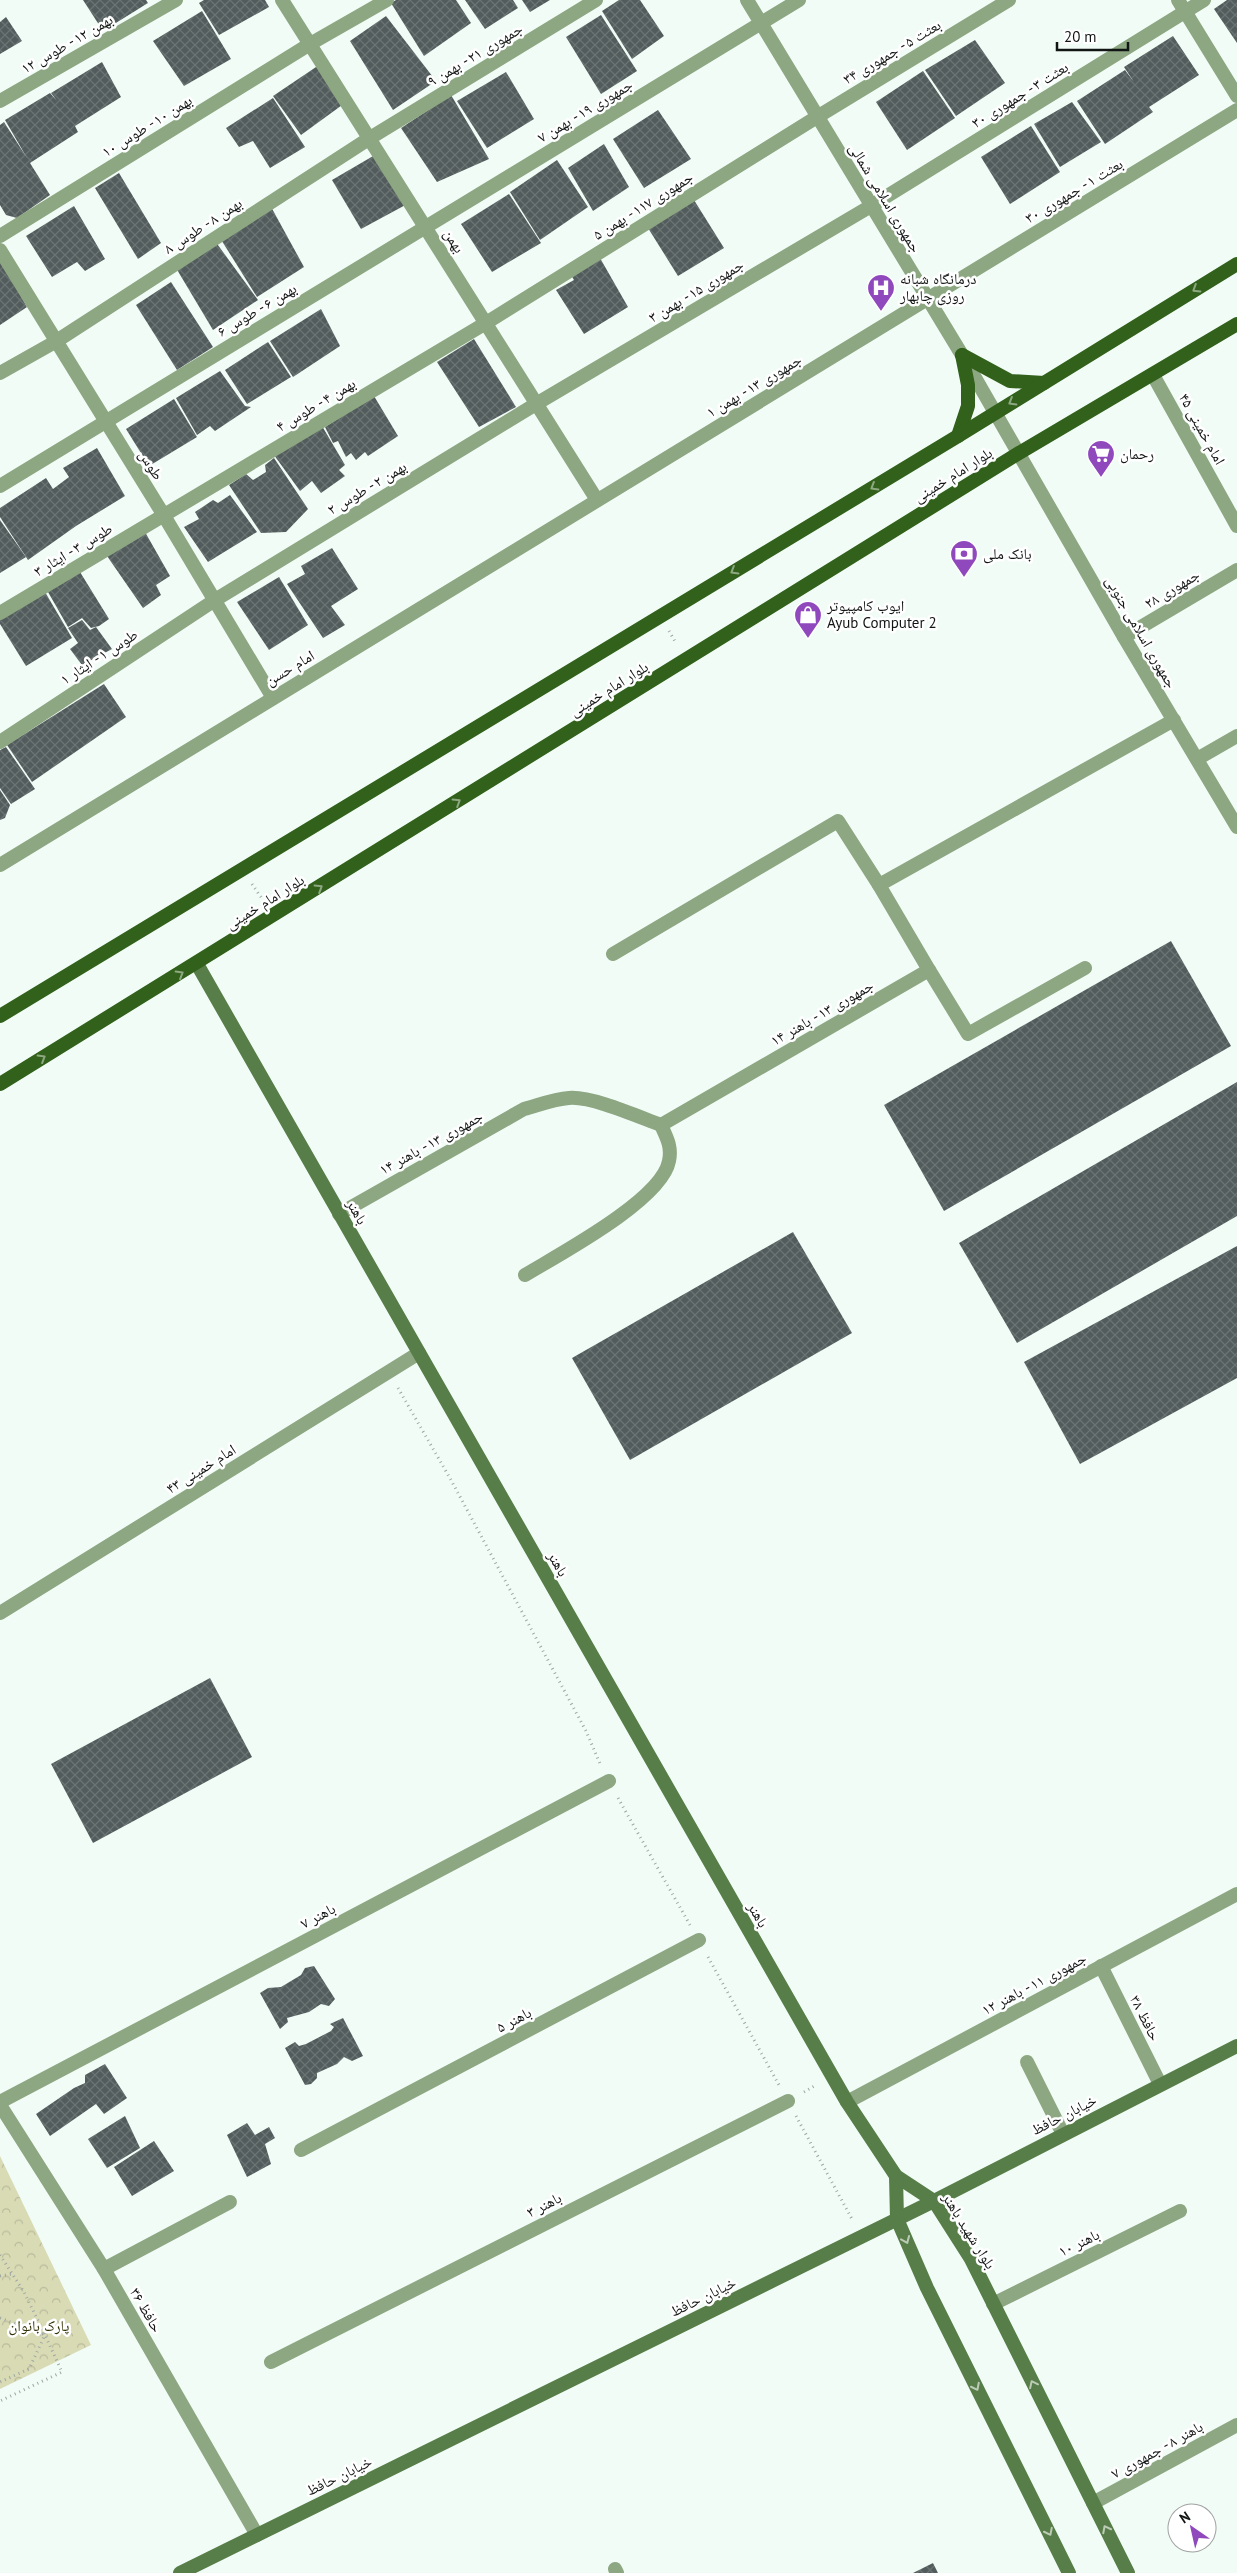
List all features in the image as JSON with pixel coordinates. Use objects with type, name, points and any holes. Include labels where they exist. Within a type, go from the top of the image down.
[{"type":"main road","name":"بلوار امام خمینی","points":[[0,1016],[958,436],[1237,264]]},
{"type":"main road","name":"بلوار امام خمینی","points":[[0,1084],[197,964],[1020,453],[1237,324]]},
{"type":"main road","points":[[962,355],[1010,381],[1044,383]]},
{"type":"main road","points":[[958,436],[968,406],[968,385],[962,355]]},
{"type":"main road","name":"باهنر","points":[[197,964],[832,2076],[896,2176]]},
{"type":"main road","name":"خیابان حافظ","points":[[180,2573],[934,2201],[1237,2046]]},
{"type":"main road","points":[[896,2176],[897,2219],[927,2288],[1069,2573]]},
{"type":"main road","name":"بلوار شهید باهنر","points":[[896,2176],[934,2201],[971,2259],[1128,2573]]},
{"type":"street","name":"بهمن ۱۲ - طوس ۱۲","points":[[0,101],[176,0]]},
{"type":"street","name":"بهمن","points":[[282,0],[597,500]]},
{"type":"street","name":"بهمن ۱۰ - طوس ۱۰","points":[[0,236],[310,44],[387,0]]},
{"type":"street","name":"جمهوری ۲۱ - بهمن ۹","points":[[370,138],[596,0]]},
{"type":"street","name":"جمهوری اسلامی شمالی","points":[[747,0],[996,412]]},
{"type":"street","name":"جمهوری ۱۹ - بهمن ۷","points":[[425,227],[798,0]]},
{"type":"street","name":"بعثت ۵ - جمهوری ۳۴","points":[[817,116],[1009,0]]},
{"type":"street","name":"بعثت ۳ - جمهوری ۳۰","points":[[871,206],[1181,6],[1204,0]]},
{"type":"street","points":[[1181,6],[1237,96]]},
{"type":"street","name":"بعثت ۱ - جمهوری ۳۰","points":[[927,299],[1237,110]]},
{"type":"street","name":"جمهوری ۱۱۷ - بهمن ۵","points":[[486,323],[817,116]]},
{"type":"street","name":"بهمن ۸ - طوس ۸","points":[[0,373],[55,342],[370,138]]},
{"type":"street","name":"جمهوری ۱۵ - بهمن ۳","points":[[536,404],[871,206]]},
{"type":"street","name":"بهمن ۶ - طوس ۶","points":[[0,486],[425,227]]},
{"type":"street","name":"طوس","points":[[0,250],[55,342],[163,514],[273,698]]},
{"type":"street","name":"جمهوری ۱۳ - بهمن ۱","points":[[597,500],[927,299]]},
{"type":"street","name":"بهمن ۴ - طوس ۴","points":[[163,514],[486,323]]},
{"type":"street","name":"امام خمینی ۴۵","points":[[1153,375],[1237,525]]},
{"type":"street","name":"بهمن ۲ - طوس ۲","points":[[215,600],[536,404]]},
{"type":"street","name":"جمهوری اسلامی جنوبی","points":[[996,412],[1124,637],[1237,827]]},
{"type":"street","name":"امام حسن","points":[[0,865],[597,500]]},
{"type":"street","name":"طوس ۳ - ایثار ۳","points":[[0,613],[163,514]]},
{"type":"street","name":"جمهوری ۲۸","points":[[1124,637],[1237,570]]},
{"type":"street","name":"طوس ۱ - ایثار ۱","points":[[0,742],[215,600]]},
{"type":"street","points":[[879,885],[1174,720]]},
{"type":"street","points":[[1197,760],[1237,736]]},
{"type":"street","points":[[613,954],[838,821],[879,885],[968,1034],[1085,968]]},
{"type":"street","name":"جمهوری ۱۳ - باهنر ۱۴","points":[[339,1214],[524,1110],[546,1103],[571,1098],[579,1099],[661,1125],[929,970]]},
{"type":"street","points":[[524,1275],[607,1224],[659,1182],[669,1163],[670,1144],[661,1125]]},
{"type":"street","name":"امام خمینی ۴۳","points":[[0,1613],[419,1353]]},
{"type":"street","name":"باهنر ۷","points":[[0,2104],[608,1781]]},
{"type":"street","name":"جمهوری ۱۱ - باهنر ۱۲","points":[[847,2102],[1237,1894]]},
{"type":"street","name":"باهنر ۵","points":[[301,2150],[699,1940]]},
{"type":"street","name":"حافظ ۳۸","points":[[1101,1966],[1160,2084]]},
{"type":"street","points":[[1027,2062],[1063,2134]]},
{"type":"street","name":"باهنر ۳","points":[[271,2362],[788,2101]]},
{"type":"street","name":"حافظ ۳۶","points":[[0,2104],[104,2269],[257,2535]]},
{"type":"street","points":[[104,2269],[230,2202]]},
{"type":"street","name":"باهنر ۱۰","points":[[993,2304],[1180,2211]]},
{"type":"street","name":"باهنر ۸ - جمهوری ۷","points":[[1093,2503],[1237,2425]]},
{"type":"path","points":[[660,615],[686,660]]},
{"type":"path","points":[[242,869],[274,916]]},
{"type":"path","points":[[388,1372],[451,1480],[586,1731],[608,1781],[699,1940],[862,2236]]},
{"type":"path","points":[[788,2101],[832,2076]]},
{"type":"path","points":[[0,2255],[36,2314],[62,2372],[0,2401]]},
{"type":"path","points":[[0,2276],[12,2274]]},
{"type":"path","points":[[0,2318],[45,2334]]},
{"type":"path","points":[[0,2382],[29,2369],[45,2334]]},
{"type":"green space","name":"پارک بانوان","points":[[0,2156],[91,2345],[0,2389]]},
{"type":"building","points":[[83,0],[146,0],[148,3],[103,31]]},
{"type":"building","points":[[204,0],[265,0],[269,7],[219,35],[199,3]]},
{"type":"building","points":[[396,0],[456,0],[471,23],[424,56],[391,3]]},
{"type":"building","points":[[465,0],[513,0],[518,8],[485,29]]},
{"type":"building","points":[[522,0],[550,0],[530,12]]},
{"type":"building","points":[[619,0],[640,0],[664,36],[632,59],[602,11]]},
{"type":"building","points":[[1227,0],[1237,0],[1237,43],[1214,9]]},
{"type":"building","points":[[202,11],[231,59],[184,86],[153,41]]},
{"type":"building","points":[[601,15],[637,71],[601,94],[566,37]]},
{"type":"building","points":[[386,16],[436,81],[393,110],[350,41]]},
{"type":"building","points":[[6,17],[22,41],[0,54],[0,22]]},
{"type":"building","points":[[1173,36],[1199,75],[1149,107],[1153,112],[1105,144],[1077,101],[1125,70],[1134,82],[1124,67]]},
{"type":"building","points":[[975,40],[1005,83],[956,116],[925,70]]},
{"type":"building","points":[[102,62],[121,97],[75,126],[78,132],[30,163],[50,195],[17,218],[6,215],[0,205],[0,125],[4,122],[27,158],[5,120],[50,93],[57,101],[51,93]]},
{"type":"building","points":[[322,63],[349,100],[301,135],[273,96]]},
{"type":"building","points":[[923,71],[955,118],[907,150],[876,102]]},
{"type":"building","points":[[506,72],[534,119],[487,148],[457,101]]},
{"type":"building","points":[[451,95],[489,159],[437,182],[401,128]]},
{"type":"building","points":[[273,98],[305,147],[270,168],[253,141],[239,147],[226,128]]},
{"type":"building","points":[[1072,102],[1101,142],[1060,167],[1034,124]]},
{"type":"building","points":[[658,110],[691,159],[644,188],[613,139]]},
{"type":"building","points":[[1031,126],[1060,172],[1010,204],[981,157]]},
{"type":"building","points":[[604,144],[629,187],[593,211],[568,168]]},
{"type":"building","points":[[380,152],[411,202],[361,229],[332,180]]},
{"type":"building","points":[[557,160],[588,207],[540,240],[510,192]]},
{"type":"building","points":[[119,173],[161,243],[138,259],[95,188]]},
{"type":"building","points":[[509,194],[541,243],[492,272],[461,224]]},
{"type":"building","points":[[694,200],[724,248],[678,276],[648,228]]},
{"type":"building","points":[[270,205],[304,267],[257,297],[220,238]]},
{"type":"building","points":[[74,206],[105,259],[85,271],[77,262],[52,277],[26,236]]},
{"type":"building","points":[[215,241],[258,300],[213,330],[176,268]]},
{"type":"building","points":[[600,258],[628,307],[584,334],[556,290],[574,280],[571,275]]},
{"type":"building","points":[[0,259],[27,307],[0,325]]},
{"type":"building","points":[[171,282],[213,347],[177,370],[136,305]]},
{"type":"building","points":[[321,309],[340,346],[293,377],[270,341]]},
{"type":"building","points":[[474,339],[516,407],[479,427],[437,362]]},
{"type":"building","points":[[268,342],[291,377],[247,404],[225,370]]},
{"type":"building","points":[[220,371],[245,406],[251,407],[215,431],[210,426],[197,435],[176,398]]},
{"type":"building","points":[[374,396],[398,436],[368,456],[365,452],[356,460],[351,453],[346,457],[338,441],[333,443],[325,427]]},
{"type":"building","points":[[174,399],[197,437],[149,466],[126,429]]},
{"type":"building","points":[[322,426],[345,465],[339,470],[345,476],[321,493],[312,481],[300,491],[274,455]]},
{"type":"building","points":[[97,448],[125,496],[76,526],[28,560],[0,517],[0,508],[46,478],[53,489],[69,477],[63,468]]},
{"type":"building","points":[[274,458],[308,509],[286,532],[261,533],[229,485],[246,474],[253,480],[266,472],[265,465]]},
{"type":"building","points":[[230,495],[257,532],[208,562],[184,527],[199,519],[195,512],[213,500],[218,503]]},
{"type":"building","points":[[0,520],[26,557],[0,573]]},
{"type":"building","points":[[145,532],[170,576],[156,585],[161,595],[143,608],[107,556]]},
{"type":"building","points":[[332,548],[358,589],[331,606],[345,625],[323,638],[287,584],[305,574],[301,566]]},
{"type":"building","points":[[80,572],[109,619],[99,626],[91,628],[82,618],[68,627],[48,592]]},
{"type":"building","points":[[279,577],[308,625],[269,650],[237,602]]},
{"type":"building","points":[[45,592],[72,638],[26,666],[0,624],[0,620]]},
{"type":"building","points":[[82,620],[90,630],[96,627],[112,649],[82,665],[70,649],[78,643],[68,628]]},
{"type":"building","points":[[104,684],[126,717],[32,782],[7,745]]},
{"type":"building","points":[[6,747],[35,789],[11,804],[0,788],[0,750]]},
{"type":"building","points":[[0,790],[10,805],[5,818],[0,820]]},
{"type":"building","points":[[1171,941],[1231,1046],[944,1211],[884,1105]]},
{"type":"building","points":[[1237,1082],[1237,1216],[1017,1343],[959,1243]]},
{"type":"building","points":[[793,1232],[852,1333],[630,1460],[572,1358]]},
{"type":"building","points":[[1237,1246],[1237,1378],[1080,1464],[1024,1362]]},
{"type":"building","points":[[210,1678],[252,1757],[93,1843],[51,1764]]},
{"type":"building","points":[[314,1966],[335,1999],[329,2006],[321,2004],[309,2012],[287,2018],[288,2022],[280,2029],[260,1993],[268,1988],[281,1987],[301,1975],[305,1968]]},
{"type":"building","points":[[343,2018],[363,2056],[352,2061],[344,2057],[337,2064],[317,2073],[317,2078],[311,2084],[305,2085],[285,2048],[295,2042],[299,2046],[306,2044],[331,2031],[334,2027],[330,2024]]},
{"type":"building","points":[[105,2064],[127,2098],[104,2114],[96,2104],[50,2136],[36,2114],[74,2088],[85,2083],[85,2075]]},
{"type":"building","points":[[125,2116],[140,2148],[107,2168],[88,2139]]},
{"type":"building","points":[[247,2123],[255,2135],[269,2127],[275,2138],[265,2144],[271,2164],[247,2177],[227,2135]]},
{"type":"building","points":[[154,2141],[174,2171],[132,2196],[114,2167]]},
{"type":"building","points":[[933,2563],[938,2573],[913,2573]]},
{"type":"place","name":"درمانگاه شبانه روزی چابهار","points":[[881,312]]},
{"type":"place","name":"رحمان","points":[[1101,478]]},
{"type":"place","name":"بانک ملی","points":[[964,578]]},
{"type":"place","name":"ایوب کامپیوتر Ayub Computer 2","points":[[808,639]]}]
